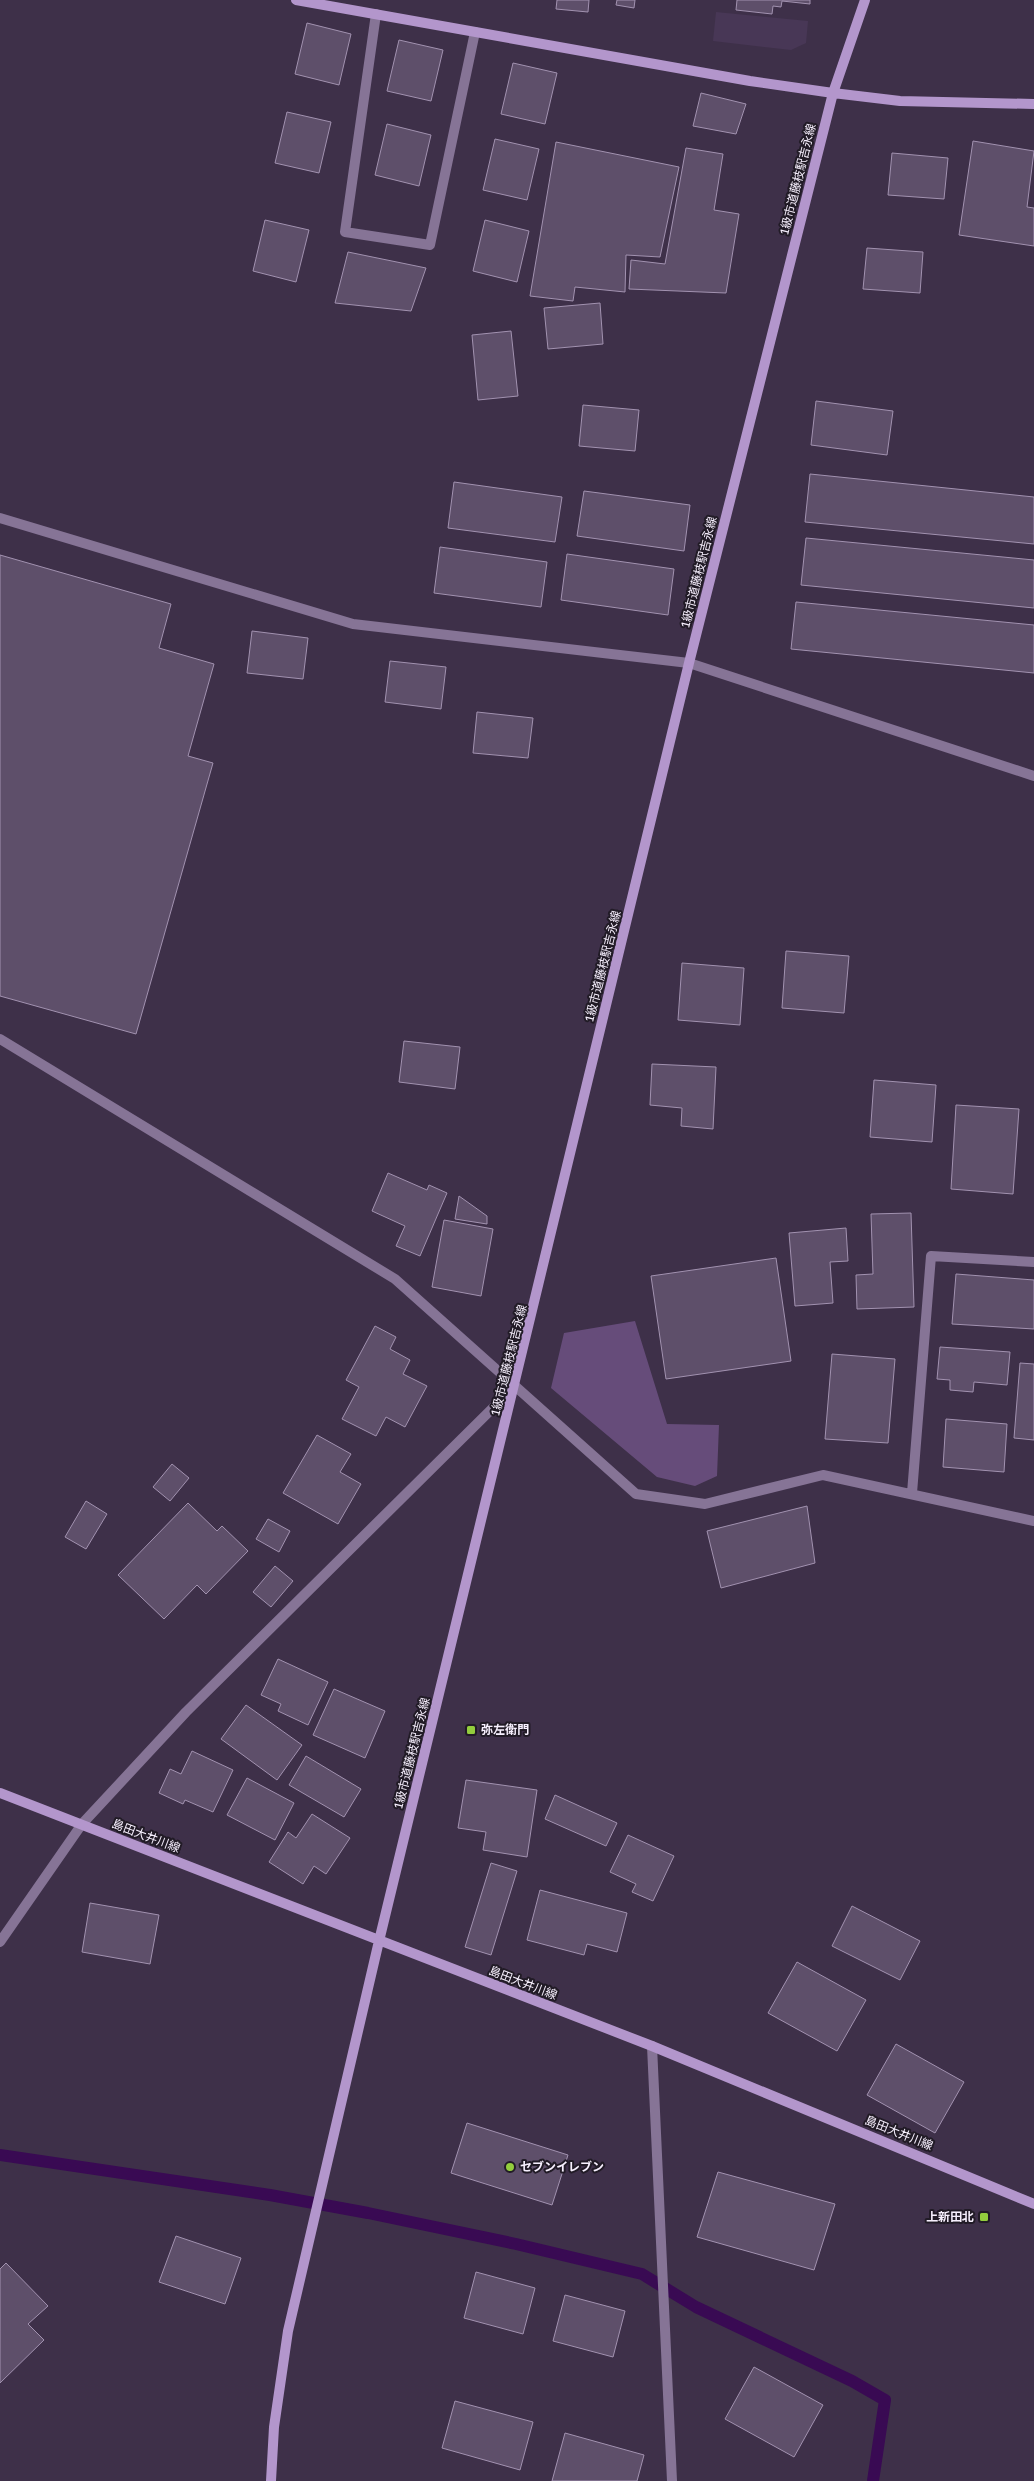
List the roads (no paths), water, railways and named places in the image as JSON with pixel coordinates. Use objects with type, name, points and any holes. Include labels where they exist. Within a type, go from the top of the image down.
[{"type":"street","points":[[296,0],[750,81],[833,93],[900,101],[1034,104]]},
{"type":"street","name":"1級市道藤枝駅吉永線","points":[[271,2481],[274,2427],[288,2331],[379,1941],[689,663],[833,93],[865,0]]},
{"type":"street","points":[[376,14],[345,232],[430,245],[475,32]]},
{"type":"street","points":[[0,518],[353,624],[689,663],[1034,776]]},
{"type":"street","points":[[0,1039],[395,1279],[636,1494],[705,1504],[823,1474],[1034,1521]]},
{"type":"street","points":[[912,1494],[931,1256],[1034,1262]]},
{"type":"street","points":[[0,1942],[82,1824],[186,1712],[515,1386]]},
{"type":"street","name":"島田大井川線","points":[[0,1793],[652,2046],[1034,2204]]},
{"type":"street","points":[[652,2046],[672,2481]]},
{"type":"waterway","points":[[0,2155],[270,2195],[368,2213],[516,2244],[642,2274],[696,2307],[852,2381],[885,2400],[873,2481]]},
{"type":"place","name":"弥左衛門","points":[[471,1730]]},
{"type":"place","name":"セブンイレブン","points":[[510,2167]]},
{"type":"place","name":"上新田北","points":[[984,2217]]}]
